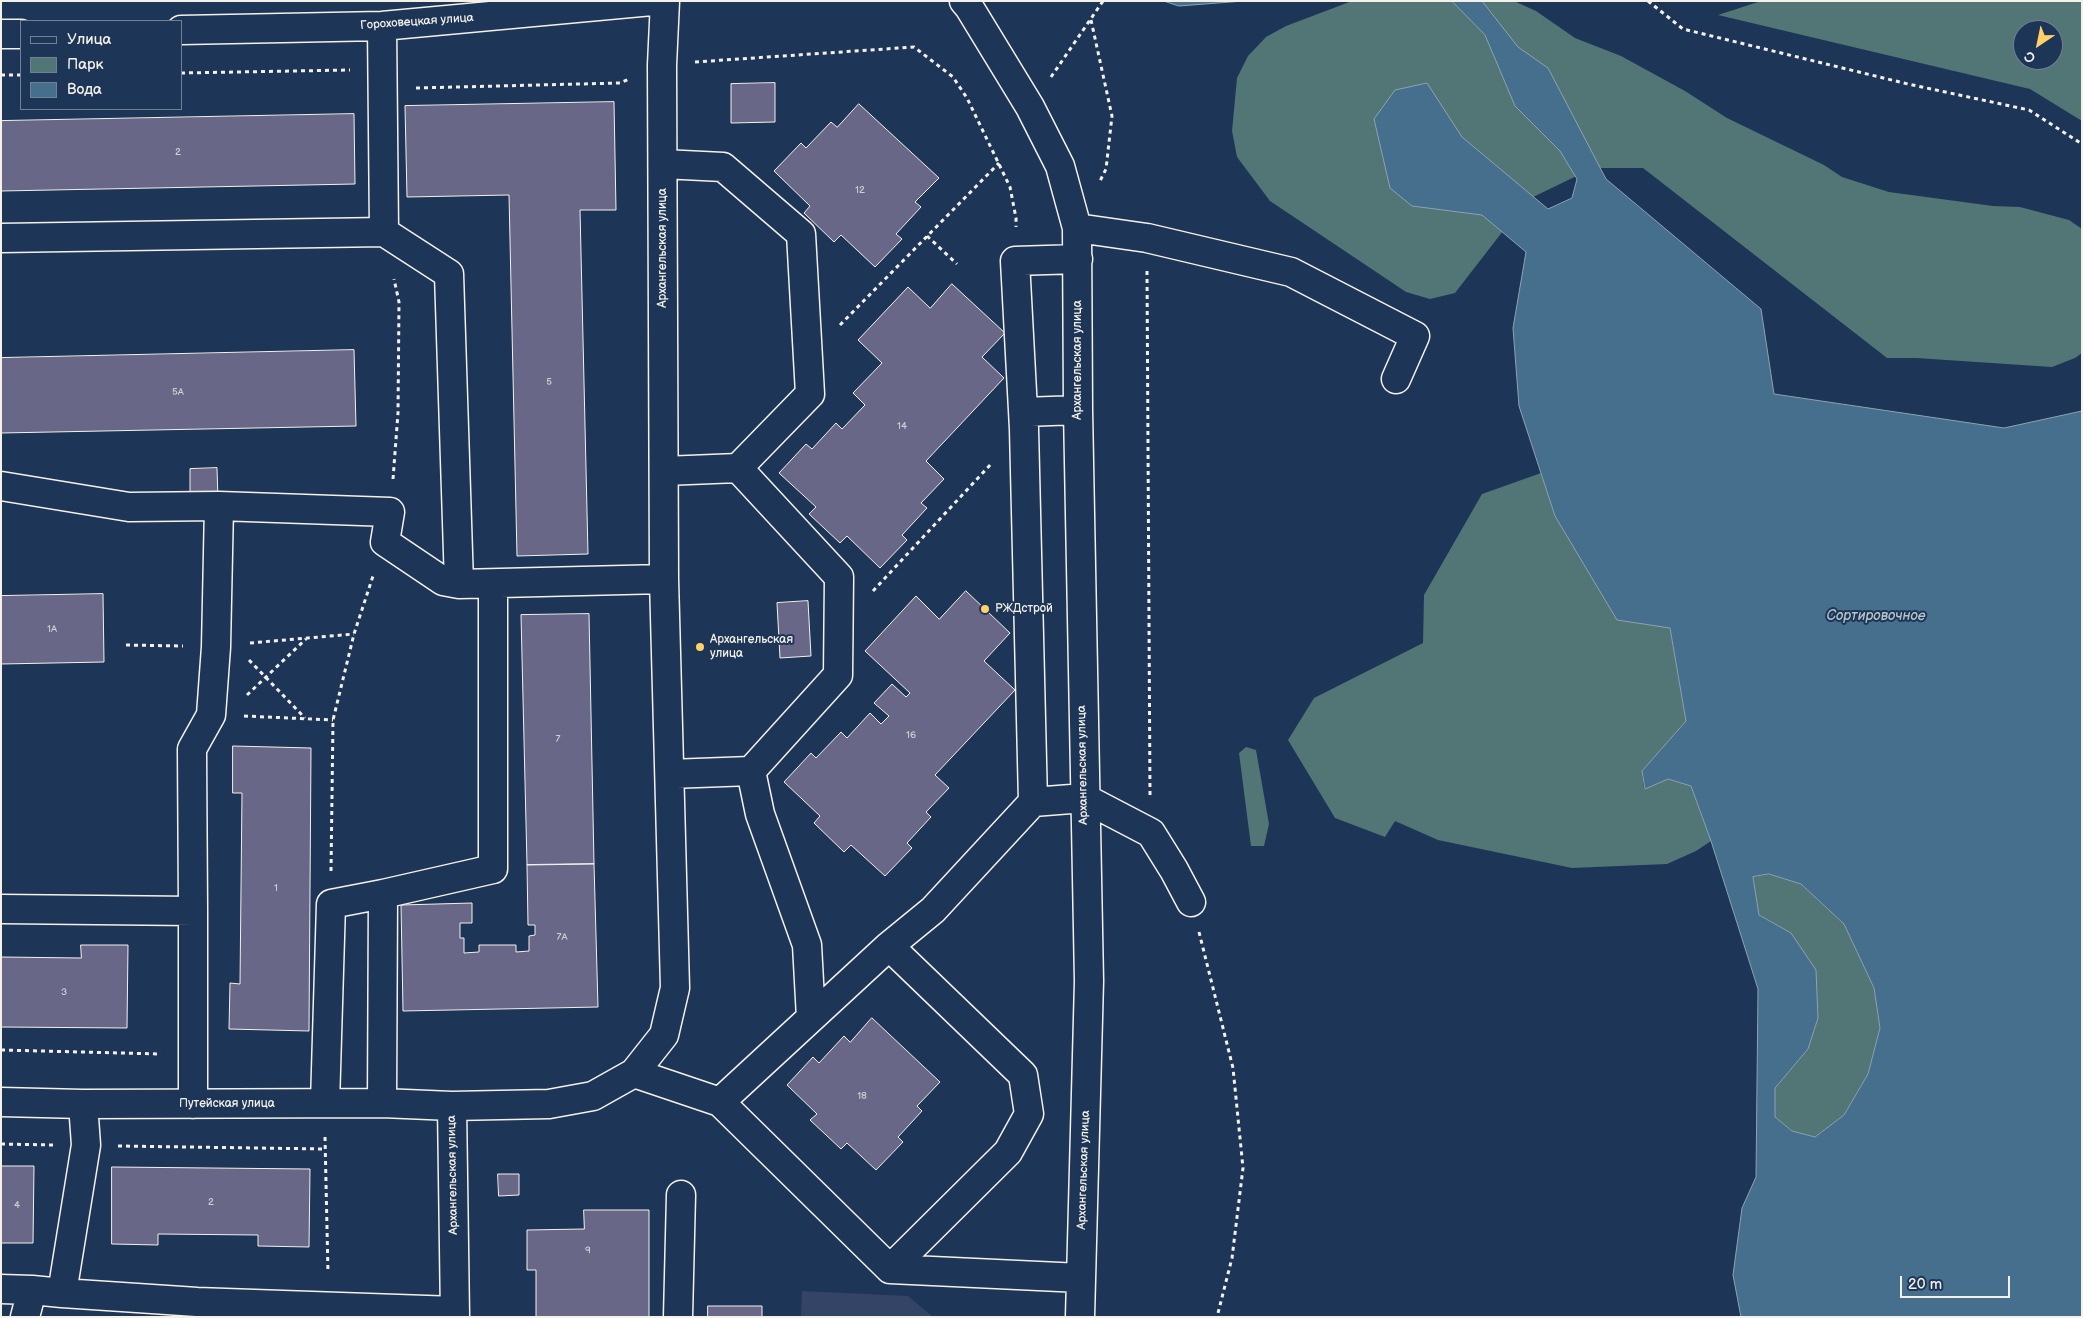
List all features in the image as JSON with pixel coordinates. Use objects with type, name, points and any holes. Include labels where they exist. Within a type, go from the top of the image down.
[{"type":"street","name":"Гороховецкая улица","points":[[182,30],[382,26],[652,1]]},
{"type":"street","name":"Архангельская улица","points":[[455,1314],[452,1106],[558,1102],[593,1096],[634,1073],[664,1035],[675,988],[664,579],[662,65],[665,1]]},
{"type":"street","name":"Архангельская улица","points":[[964,1],[1030,107],[1060,166],[1077,228],[1078,410],[1088,981],[1080,1317]]},
{"type":"street","points":[[382,26],[384,232]]},
{"type":"street","points":[[1,34],[20,34]]},
{"type":"street","points":[[663,164],[723,167],[801,234],[810,394],[738,468],[664,472]]},
{"type":"street","points":[[1077,228],[1147,238],[1291,272],[1415,336],[1396,379]]},
{"type":"street","points":[[1,238],[384,232],[449,274],[460,584]]},
{"type":"street","points":[[1033,802],[1024,420],[1015,261],[1078,259]]},
{"type":"street","points":[[1024,420],[1078,410]]},
{"type":"street","points":[[670,774],[751,771],[838,675],[839,577],[738,468]]},
{"type":"street","points":[[1,486],[129,507],[219,506],[390,512],[385,542],[443,581],[460,584],[664,579]]},
{"type":"street","points":[[193,1104],[192,749],[218,715],[216,646],[219,506]]},
{"type":"street","points":[[325,1103],[331,904],[493,869],[493,584]]},
{"type":"street","points":[[751,771],[760,814],[807,945],[810,1018]]},
{"type":"street","points":[[720,1102],[889,946],[933,910],[1033,802],[1084,798],[1151,833],[1191,902]]},
{"type":"street","points":[[382,1103],[383,894]]},
{"type":"street","points":[[1,909],[193,911]]},
{"type":"street","points":[[889,946],[1023,1075],[1029,1114],[1008,1152],[890,1269]]},
{"type":"street","points":[[634,1073],[720,1102],[890,1269],[1081,1278]]},
{"type":"street","name":"Путейская улица","points":[[1,1102],[82,1104],[382,1103],[452,1106]]},
{"type":"street","points":[[62,1293],[86,1145],[82,1104]]},
{"type":"street","points":[[678,1317],[680,1195]]},
{"type":"street","points":[[1,1289],[62,1293],[197,1309],[330,1306],[455,1314]]},
{"type":"street","points":[[25,1317],[32,1290]]},
{"type":"path","points":[[1030,107],[1103,1]]},
{"type":"path","points":[[1648,1],[1683,29],[1908,84],[2029,110],[2082,144]]},
{"type":"path","points":[[1077,228],[1106,169],[1112,116],[1091,20]]},
{"type":"path","points":[[182,73],[620,83],[662,65],[914,47],[952,77],[967,98],[999,163],[1010,188],[1016,218],[1015,261]]},
{"type":"path","points":[[1,75],[20,75]]},
{"type":"path","points":[[808,357],[999,163]]},
{"type":"path","points":[[384,232],[398,302],[398,413],[390,512]]},
{"type":"path","points":[[927,236],[957,264]]},
{"type":"path","points":[[1147,238],[1151,833]]},
{"type":"path","points":[[838,628],[1024,420]]},
{"type":"path","points":[[331,904],[333,720],[354,634],[385,542]]},
{"type":"path","points":[[218,715],[265,677],[307,638]]},
{"type":"path","points":[[246,658],[306,719]]},
{"type":"path","points":[[218,715],[333,720]]},
{"type":"path","points":[[1191,902],[1233,1068],[1243,1168],[1232,1258],[1217,1317]]},
{"type":"path","points":[[1,1050],[193,1055]]},
{"type":"path","points":[[325,1103],[330,1306]]},
{"type":"path","points":[[1,1144],[325,1149]]},
{"type":"shaded area","points":[[802,1291],[908,1296],[933,1317],[801,1317]]},
{"type":"green space","points":[[1352,1],[1514,1],[1536,11],[1575,38],[1621,56],[1685,91],[1727,118],[1824,165],[1842,177],[1889,192],[1993,206],[2020,207],[2069,220],[2082,229],[2082,353],[2075,358],[2052,367],[1916,358],[1887,358],[1643,168],[1593,168],[1527,200],[1455,293],[1430,299],[1406,292],[1270,201],[1237,157],[1232,131],[1237,78],[1248,56],[1266,37],[1286,26]]},
{"type":"green space","points":[[1761,1],[2082,1],[2082,121],[2030,89],[1718,15]]},
{"type":"green space","points":[[1541,473],[1555,516],[1670,628],[1686,721],[1642,771],[1644,789],[1668,779],[1691,786],[1711,841],[1696,851],[1667,864],[1572,868],[1438,840],[1395,821],[1385,837],[1335,818],[1288,740],[1314,698],[1423,643],[1424,595],[1482,494]]},
{"type":"green space","points":[[1246,747],[1256,750],[1269,824],[1264,846],[1251,846],[1239,753]]},
{"type":"green space","points":[[1769,874],[1801,884],[1844,924],[1874,988],[1880,1028],[1868,1074],[1844,1115],[1815,1137],[1792,1131],[1775,1117],[1775,1088],[1808,1049],[1818,1018],[1791,933],[1759,915],[1753,877]]},
{"type":"water","points":[[1164,1],[1244,1],[1179,6]]},
{"type":"water","name":"Сортировочное","points":[[1452,1],[1482,1],[1518,47],[1548,68],[1606,179],[1761,309],[1774,394],[2004,428],[2082,411],[2082,1317],[1741,1317],[1733,1275],[1742,1208],[1756,1177],[1758,989],[1711,841],[1691,786],[1668,779],[1645,789],[1642,771],[1686,721],[1670,628],[1617,620],[1555,516],[1519,406],[1513,328],[1526,252],[1482,215],[1412,206],[1390,188],[1374,119],[1395,90],[1427,83],[1462,137],[1548,209],[1572,198],[1577,179],[1560,151],[1515,106],[1485,35]],"holes":[[[1769,874],[1801,884],[1844,924],[1874,988],[1880,1028],[1868,1074],[1844,1115],[1815,1137],[1792,1131],[1775,1117],[1775,1088],[1808,1049],[1818,1018],[1816,970],[1791,933],[1759,915],[1753,877]]]},
{"type":"building","points":[[775,83],[775,122],[731,123],[731,84]]},
{"type":"building","points":[[614,102],[616,210],[580,210],[588,554],[517,556],[509,195],[407,197],[405,106]]},
{"type":"building","points":[[859,104],[939,178],[915,202],[921,207],[896,234],[902,239],[875,267],[841,235],[834,242],[804,213],[810,206],[774,171],[801,143],[806,148],[831,122],[837,127]]},
{"type":"building","points":[[354,114],[355,184],[1,191],[1,121]]},
{"type":"building","points":[[952,284],[1005,333],[982,357],[1004,378],[926,461],[944,479],[921,503],[927,508],[902,535],[907,540],[880,568],[847,536],[840,543],[809,514],[816,507],[779,473],[806,444],[812,449],[836,423],[842,429],[865,405],[853,393],[882,363],[858,340],[908,287],[930,308]]},
{"type":"building","points":[[354,350],[356,426],[1,433],[1,358]]},
{"type":"building","points":[[217,468],[218,499],[190,499],[190,469]]},
{"type":"building","points":[[966,591],[1010,633],[984,661],[1015,690],[935,775],[949,788],[926,812],[931,817],[907,843],[912,848],[885,876],[851,845],[844,852],[814,823],[820,816],[784,782],[811,753],[816,758],[841,732],[847,738],[870,713],[881,724],[889,716],[874,703],[892,684],[906,697],[910,693],[865,651],[916,596],[939,619]]},
{"type":"building","points":[[103,594],[104,662],[1,664],[1,596]]},
{"type":"building","points":[[808,601],[811,656],[780,658],[777,603]]},
{"type":"building","points":[[589,614],[594,864],[527,865],[521,615]]},
{"type":"building","points":[[233,746],[311,748],[309,1031],[229,1029],[230,983],[240,984],[242,793],[233,793]]},
{"type":"building","points":[[594,864],[598,1007],[403,1011],[401,905],[472,903],[472,923],[460,923],[460,938],[464,938],[464,953],[479,952],[479,945],[516,945],[516,952],[529,951],[529,936],[535,935],[535,925],[528,925],[527,865]]},
{"type":"building","points":[[81,945],[128,945],[127,1028],[1,1027],[1,957],[81,958]]},
{"type":"building","points":[[872,1018],[940,1082],[917,1106],[922,1111],[898,1137],[903,1142],[876,1170],[847,1143],[841,1149],[810,1120],[817,1114],[787,1085],[813,1057],[819,1063],[844,1036],[850,1042]]},
{"type":"building","points":[[1,1166],[34,1166],[33,1243],[1,1243]]},
{"type":"building","points":[[112,1167],[310,1169],[309,1247],[258,1246],[258,1235],[158,1234],[158,1245],[112,1244]]},
{"type":"building","points":[[498,1174],[519,1174],[519,1195],[499,1196]]},
{"type":"building","points":[[584,1210],[649,1210],[649,1317],[536,1317],[536,1270],[527,1270],[527,1230],[584,1229]]},
{"type":"building","points":[[708,1306],[762,1306],[762,1317],[708,1317]]},
{"type":"place","name":"РЖДстрой","points":[[985,609]]},
{"type":"place","name":"Архангельская улица","points":[[700,647]]}]
